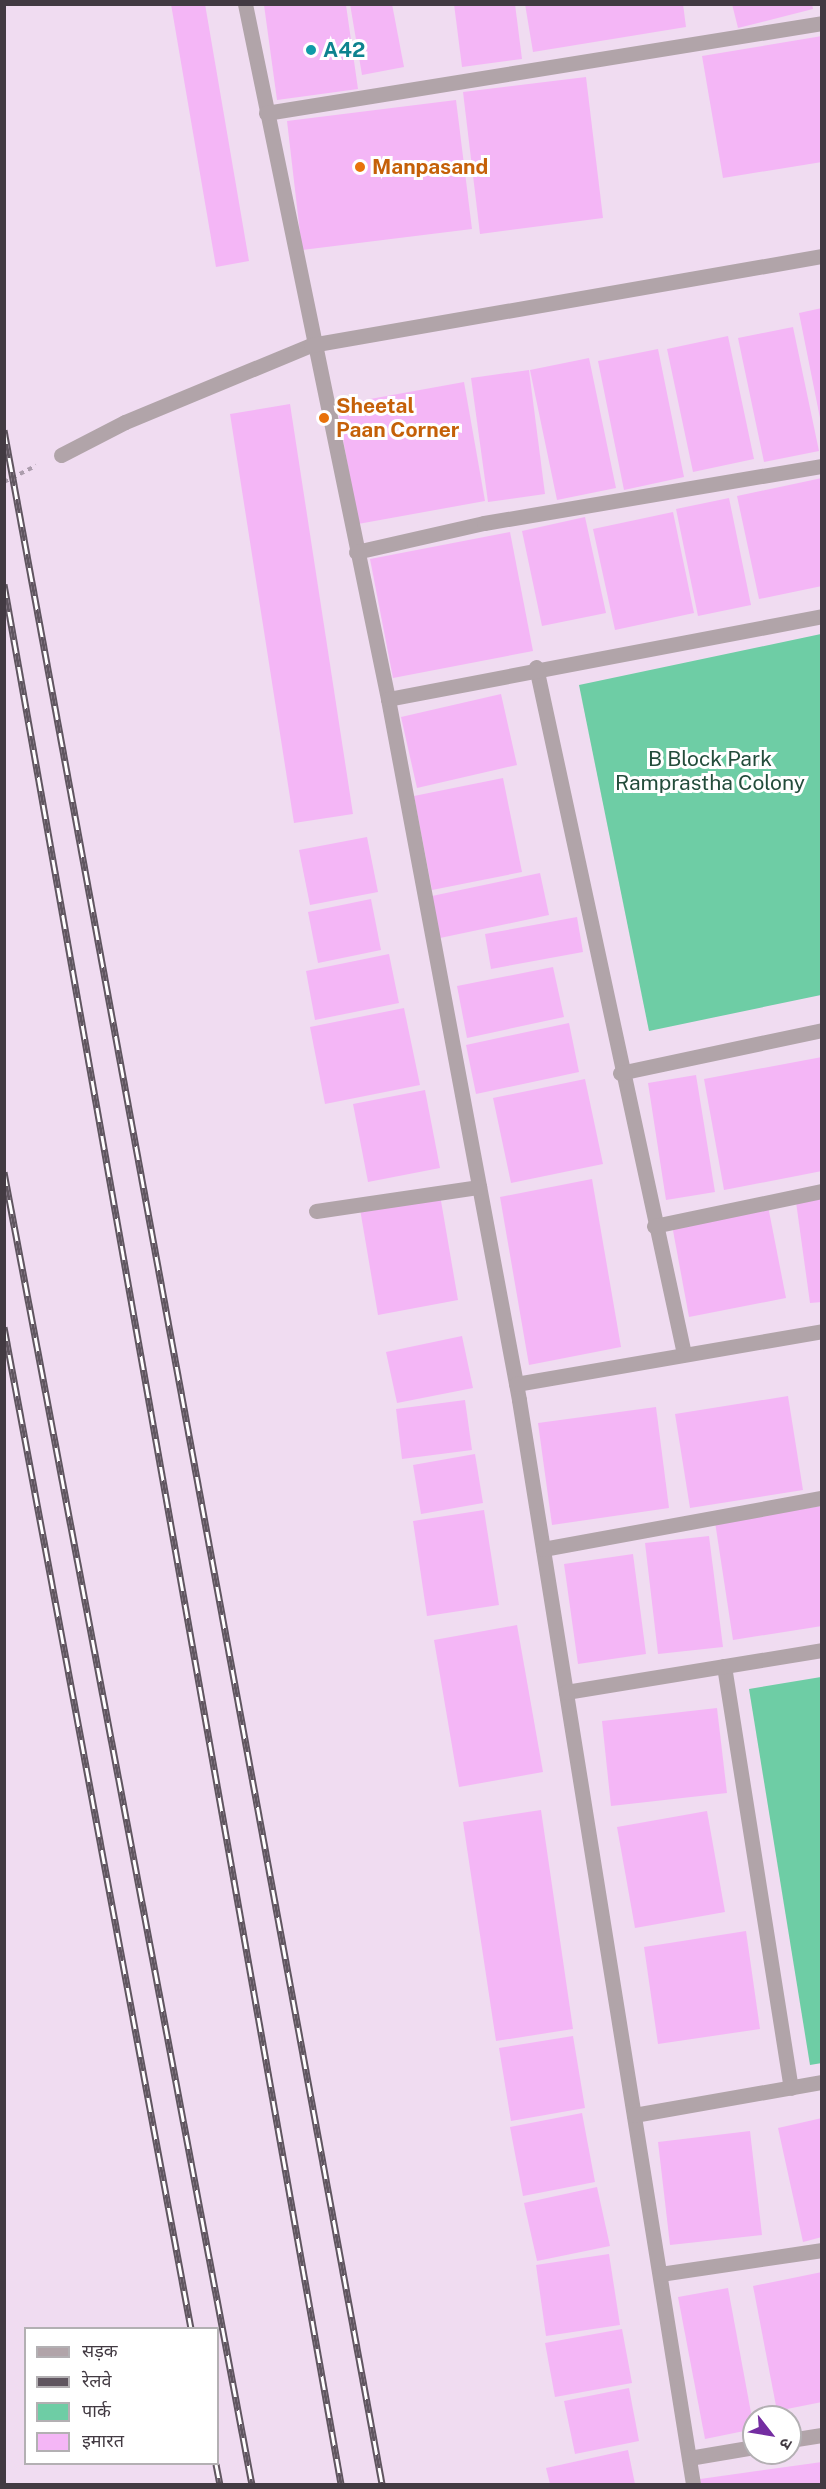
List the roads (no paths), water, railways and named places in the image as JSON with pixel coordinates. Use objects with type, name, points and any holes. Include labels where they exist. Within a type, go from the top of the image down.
[{"type":"street","points":[[245,4],[311,345],[388,699],[516,1384],[693,2484]]},
{"type":"street","points":[[266,113],[822,22]]},
{"type":"street","points":[[62,455],[311,345],[822,256]]},
{"type":"street","points":[[356,552],[484,523],[822,466]]},
{"type":"street","points":[[388,699],[536,667],[822,616]]},
{"type":"street","points":[[536,667],[620,1073],[684,1354]]},
{"type":"street","points":[[620,1073],[822,1030]]},
{"type":"street","points":[[316,1210],[479,1186]]},
{"type":"street","points":[[654,1226],[822,1191]]},
{"type":"street","points":[[516,1384],[822,1331]]},
{"type":"street","points":[[543,1549],[822,1498]]},
{"type":"street","points":[[566,1692],[822,1650]]},
{"type":"street","points":[[724,1666],[791,2088]]},
{"type":"street","points":[[634,2115],[822,2082]]},
{"type":"street","points":[[660,2274],[822,2250]]},
{"type":"street","points":[[802,2438],[822,2435]]},
{"type":"street","points":[[689,2458],[742,2449]]},
{"type":"railway","points":[[4,430],[382,2484]]},
{"type":"railway","points":[[4,584],[341,2484]]},
{"type":"railway","points":[[4,1172],[252,2484]]},
{"type":"railway","points":[[4,1327],[191,2327]]},
{"type":"railway","points":[[216,2465],[220,2484]]},
{"type":"place","name":"A42","points":[[311,50]]},
{"type":"place","name":"Manpasand","points":[[360,167]]},
{"type":"place","name":"Sheetal Paan Corner","points":[[324,418]]},
{"type":"park label","name":"B Block Park Ramprastha Colony","points":[[710,771]]}]
